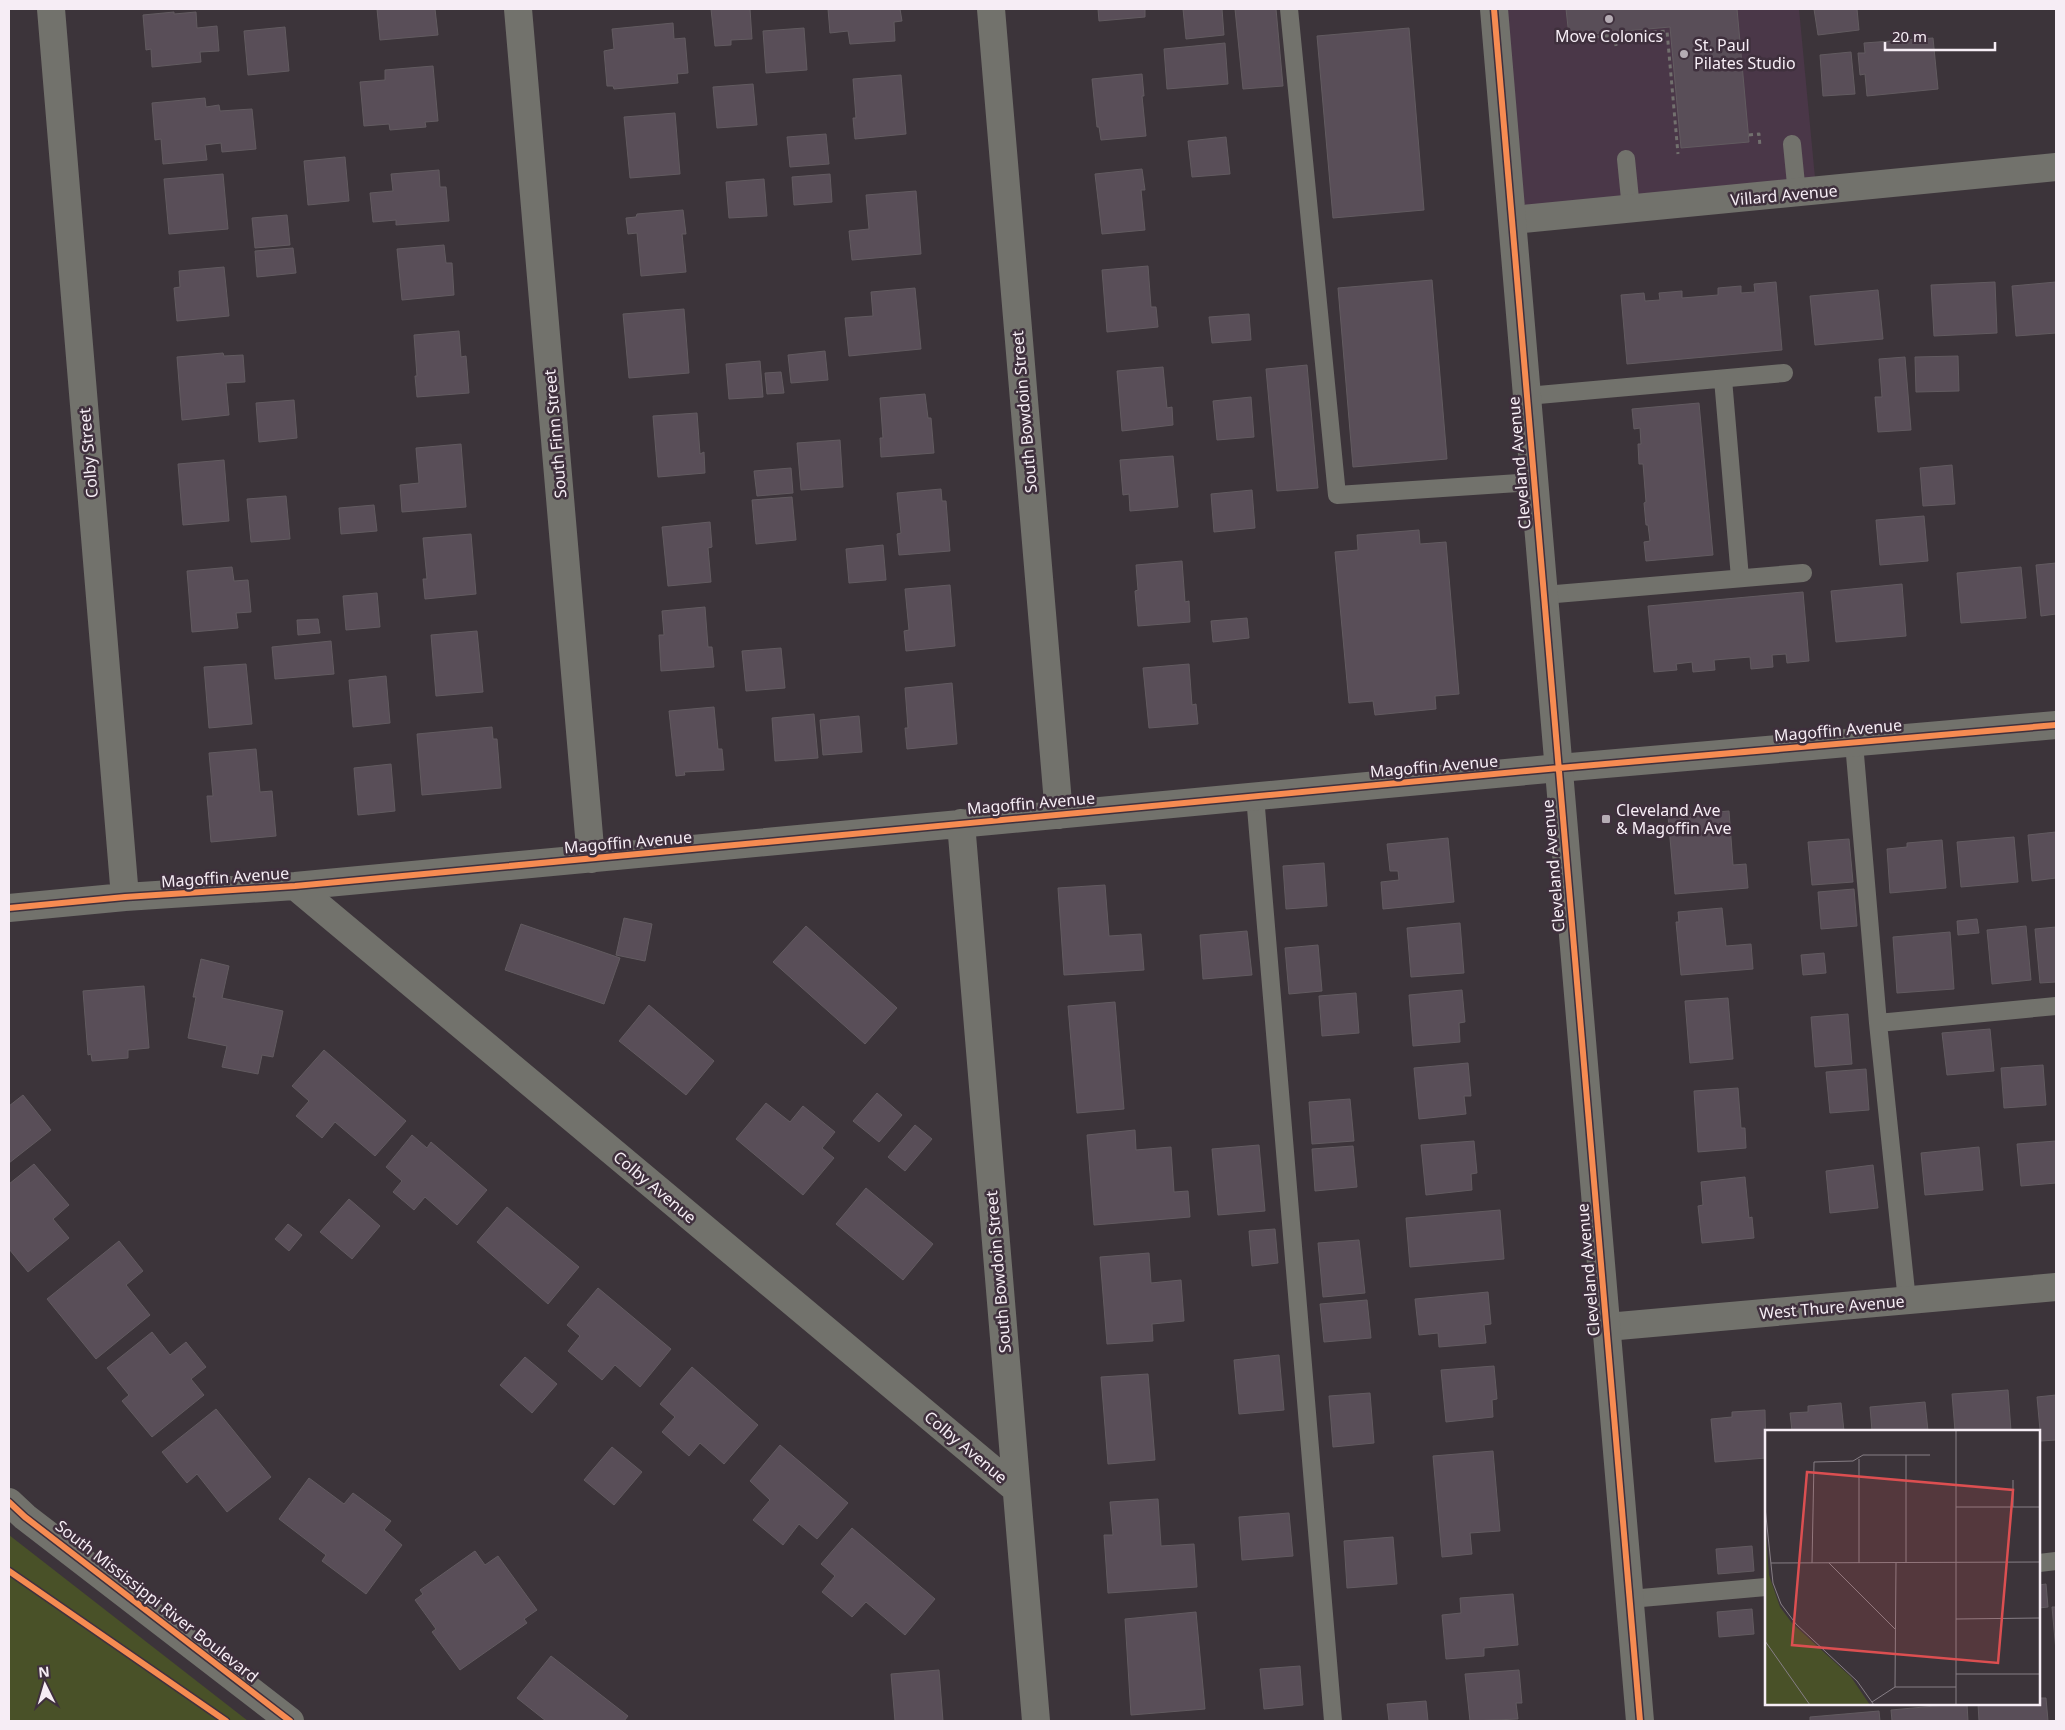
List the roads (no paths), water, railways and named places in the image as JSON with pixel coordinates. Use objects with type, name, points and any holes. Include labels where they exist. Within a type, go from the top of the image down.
[{"type":"street","name":"Colby Street","points":[[51,9],[125,897]]},
{"type":"street","name":"South Finn Street","points":[[518,9],[591,859]]},
{"type":"street","name":"South Bowdoin Street","points":[[991,9],[1059,814]]},
{"type":"street","name":"Cleveland Avenue","points":[[1494,9],[1640,1721]]},
{"type":"street","name":"Villard Avenue","points":[[1513,220],[1798,194],[2056,167]]},
{"type":"street","name":"Magoffin Avenue","points":[[9,908],[125,897],[295,886],[1559,768],[2056,725]]},
{"type":"street","name":"South Bowdoin Street","points":[[961,823],[1036,1721]]},
{"type":"street","name":"Colby Avenue","points":[[295,886],[1016,1489]]},
{"type":"street","name":"West Thure Avenue","points":[[1607,1327],[2056,1287]]},
{"type":"street","name":"South Mississippi River Boulevard","points":[[9,1502],[33,1523],[290,1721]]},
{"type":"lane","points":[[1289,9],[1337,495],[1535,482]]},
{"type":"lane","points":[[1792,144],[1798,194]]},
{"type":"lane","points":[[1626,159],[1631,209]]},
{"type":"lane","points":[[1528,396],[1784,373]]},
{"type":"lane","points":[[1722,379],[1740,578]]},
{"type":"lane","points":[[1544,595],[1803,573]]},
{"type":"lane","points":[[1854,742],[1878,1022],[1907,1301]]},
{"type":"lane","points":[[1255,796],[1332,1721]]},
{"type":"lane","points":[[1878,1022],[2056,1006]]},
{"type":"lane","points":[[2040,1562],[2056,1561]]},
{"type":"lane","points":[[1630,1599],[1765,1587]]},
{"type":"place","name":"Move Colonics","points":[[1609,19]]},
{"type":"place","name":"St. Paul Pilates Studio","points":[[1684,54]]},
{"type":"place","name":"Cleveland Ave & Magoffin Ave","points":[[1606,819]]}]
